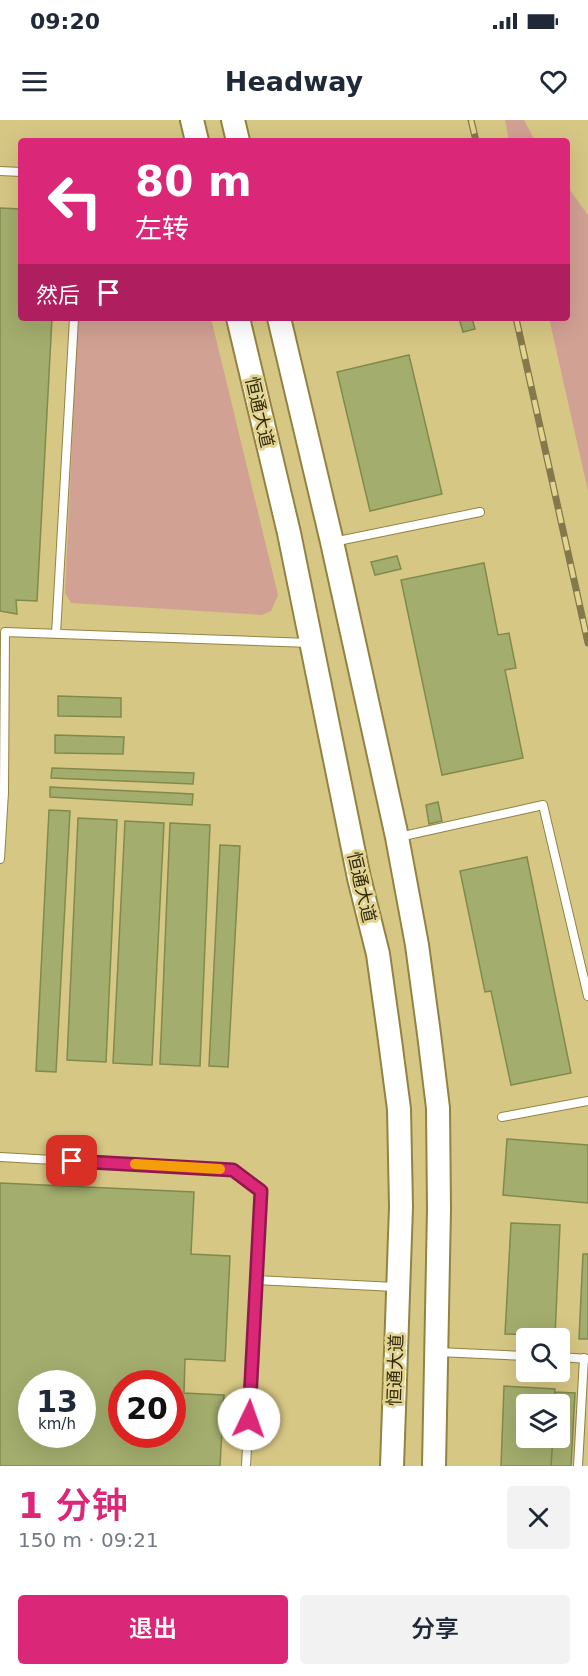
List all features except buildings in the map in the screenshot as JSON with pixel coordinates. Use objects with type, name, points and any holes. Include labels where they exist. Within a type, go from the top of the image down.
[{"type":"main road","points":[[192,120],[196,138]]},
{"type":"main road","points":[[233,120],[237,138]]},
{"type":"main road","name":"恒通大道","points":[[239,321],[289,533],[359,878],[378,954],[389,1033],[399,1109],[400,1207],[392,1466]]},
{"type":"main road","points":[[280,321],[332,542],[397,837],[417,945],[438,1108],[439,1209],[435,1466]]},
{"type":"lane","points":[[0,171],[18,172]]},
{"type":"lane","points":[[56,634],[74,321]]},
{"type":"lane","points":[[332,542],[480,512]]},
{"type":"lane","points":[[0,859],[5,632],[311,643]]},
{"type":"lane","points":[[397,837],[543,805],[588,996]]},
{"type":"lane","points":[[502,1117],[588,1101]]},
{"type":"lane","points":[[0,1157],[233,1170],[261,1191],[246,1466]]},
{"type":"lane","points":[[256,1280],[398,1287]]},
{"type":"lane","points":[[436,1352],[516,1356]]},
{"type":"lane","points":[[570,1357],[586,1358],[578,1466]]},
{"type":"shaded area","points":[[505,120],[524,120],[533,138],[508,138]]},
{"type":"shaded area","points":[[570,190],[588,215],[588,491],[550,321],[570,321]]},
{"type":"shaded area","points":[[78,321],[212,321],[278,595],[271,611],[262,615],[71,603],[65,593]]},
{"type":"railway","points":[[471,120],[475,138]]},
{"type":"railway","points":[[517,321],[588,643]]},
{"type":"slow traffic","points":[[135,1164],[220,1169]]},
{"type":"route","points":[[72,1161],[233,1170],[261,1191],[249,1419]]}]
